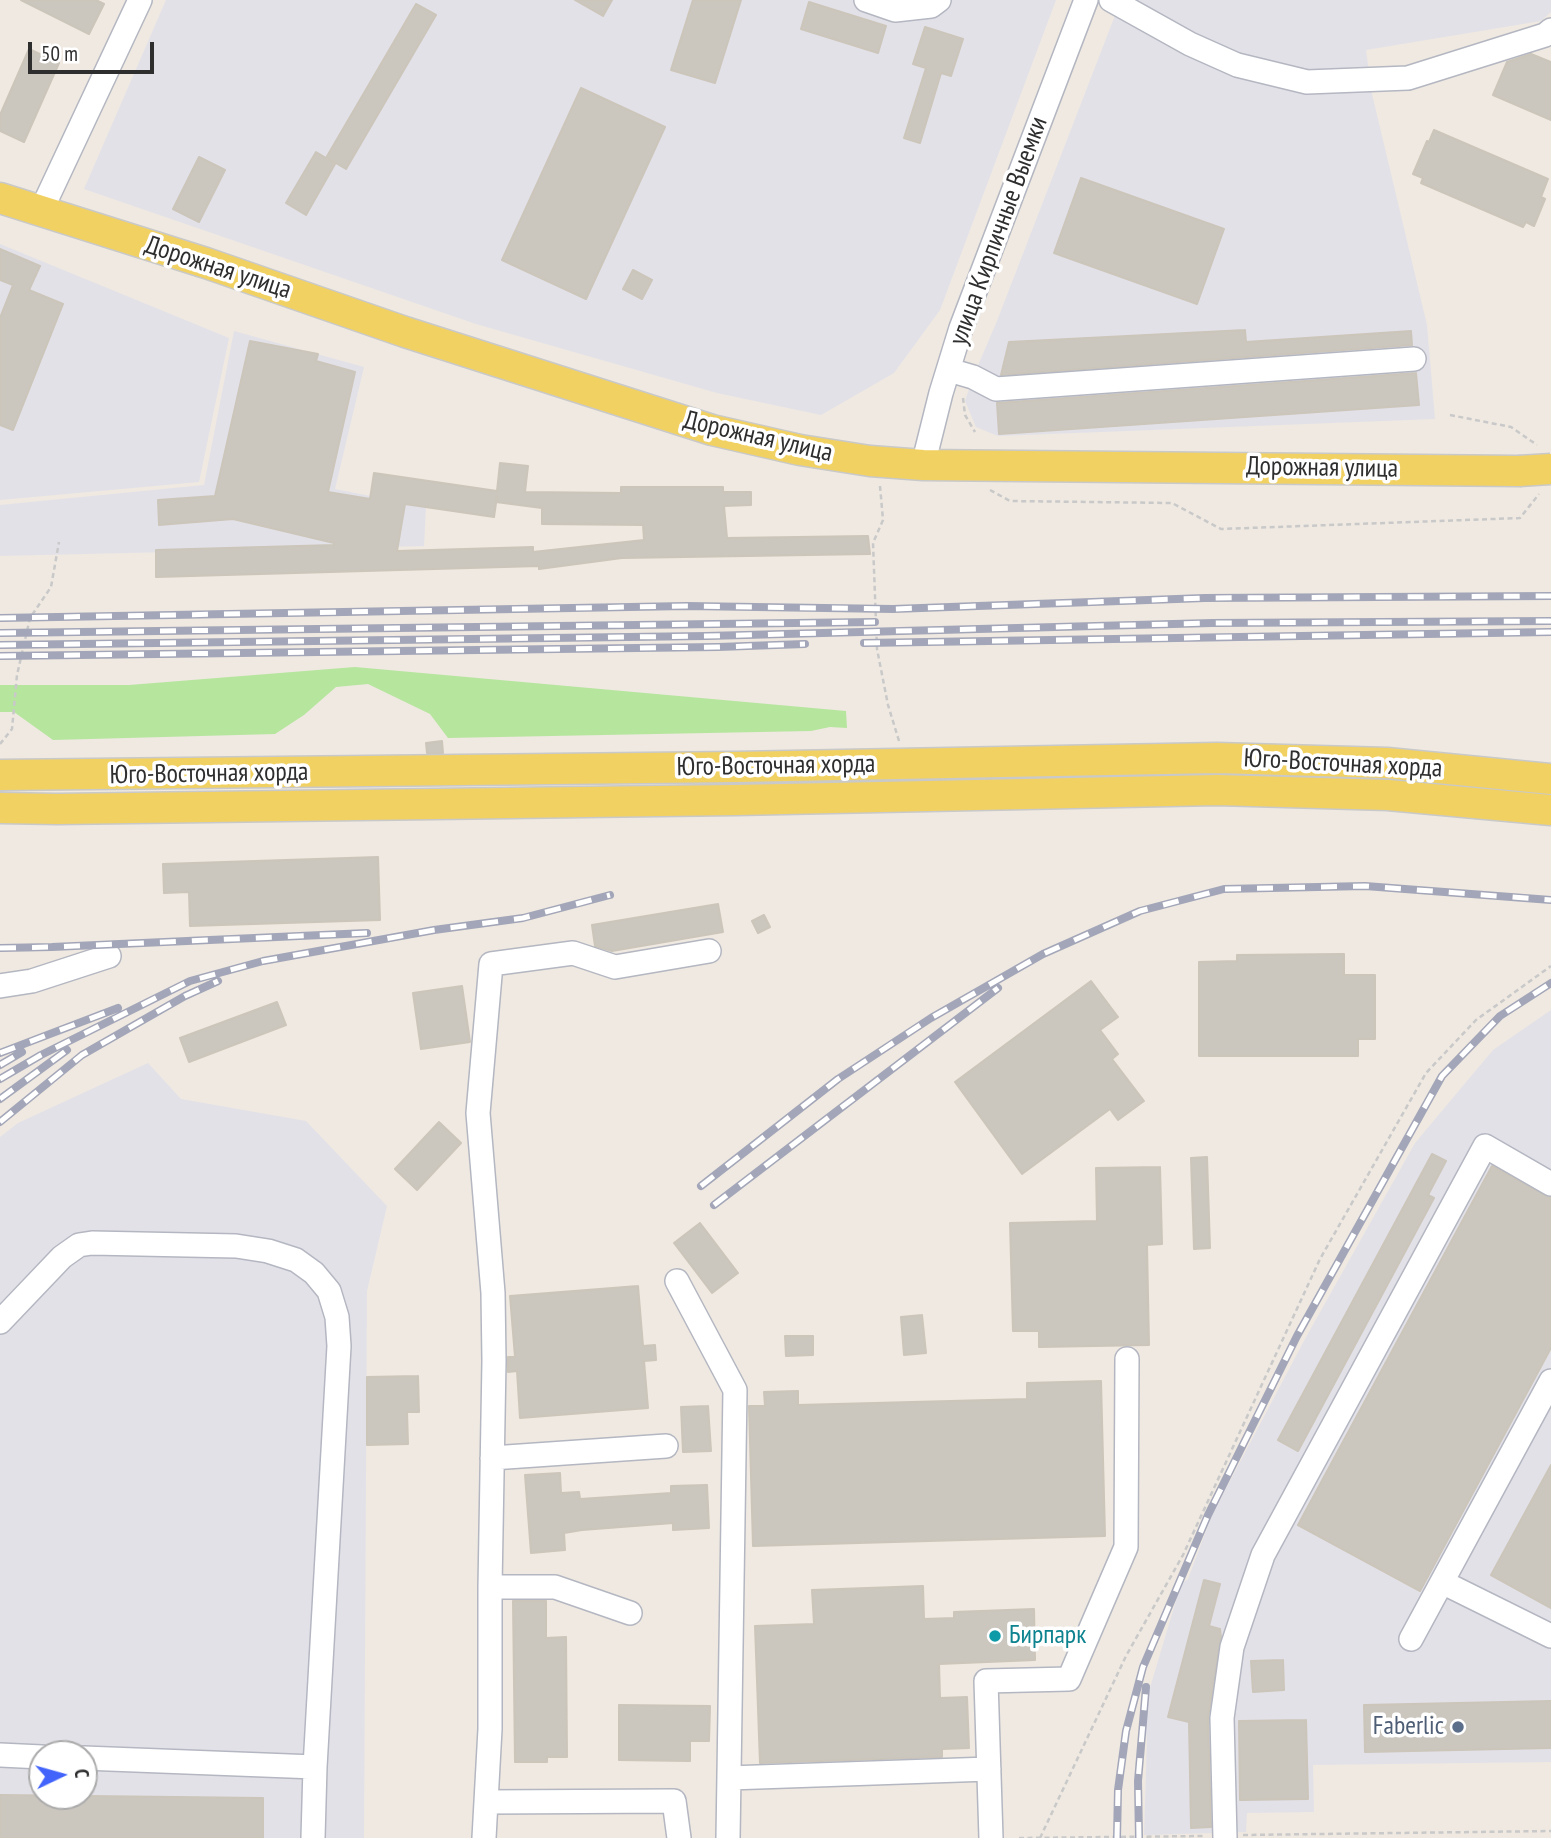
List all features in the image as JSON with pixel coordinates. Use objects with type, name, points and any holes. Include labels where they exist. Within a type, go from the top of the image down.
[{"type":"main road","name":"Дорожная улица","points":[[0,198],[712,430],[800,450],[870,461],[923,465],[1537,472]]},
{"type":"main road","name":"Юго-Восточная хорда","points":[[0,775],[1217,758],[1387,763],[1551,779]]},
{"type":"main road","name":"Юго-Восточная хорда","points":[[0,808],[750,800],[1217,790],[1388,795],[1551,810]]},
{"type":"street","points":[[41,211],[141,0]]},
{"type":"street","points":[[866,0],[895,10],[931,6],[939,0]]},
{"type":"street","name":"улица Кирпичные Выемки","points":[[923,465],[961,328],[1086,0]]},
{"type":"street","points":[[1111,0],[1190,44],[1237,65],[1307,82],[1408,78],[1551,30]]},
{"type":"street","points":[[949,370],[973,377],[996,389],[1414,359]]},
{"type":"street","points":[[484,1838],[491,1729],[493,1293],[478,1113],[491,964],[573,953],[615,967],[709,951]]},
{"type":"street","points":[[0,986],[32,981],[109,956]]},
{"type":"street","points":[[1225,1837],[1222,1718],[1232,1647],[1263,1555],[1485,1146],[1551,1184]]},
{"type":"street","points":[[0,1322],[62,1257],[79,1245],[92,1243],[236,1246],[268,1251],[296,1260],[314,1273],[329,1291],[337,1317],[339,1346],[313,1838]]},
{"type":"street","points":[[677,1281],[734,1390],[728,1838]]},
{"type":"street","points":[[990,1838],[986,1681],[1069,1679],[1126,1547],[1127,1359]]},
{"type":"street","points":[[1411,1639],[1551,1381]]},
{"type":"street","points":[[492,1458],[666,1446]]},
{"type":"street","points":[[1442,1582],[1551,1636]]},
{"type":"street","points":[[490,1587],[555,1587],[630,1613]]},
{"type":"street","points":[[0,1755],[28,1756]]},
{"type":"street","points":[[98,1759],[315,1767]]},
{"type":"street","points":[[729,1778],[989,1769]]},
{"type":"street","points":[[486,1802],[674,1801],[679,1838]]},
{"type":"path","points":[[962,398],[965,415],[975,432]]},
{"type":"path","points":[[990,490],[1010,502],[1172,503],[1221,529],[1520,518],[1537,472],[1537,443],[1511,427],[1450,415]]},
{"type":"path","points":[[880,485],[883,520],[873,543],[877,649],[888,705],[906,764]]},
{"type":"path","points":[[0,744],[12,729],[17,675],[30,618],[51,587],[59,542]]},
{"type":"path","points":[[1040,1838],[1126,1656],[1183,1555],[1320,1259],[1426,1073],[1476,1020],[1551,966]]},
{"type":"path","points":[[1019,1838],[1551,1831]]},
{"type":"shaded area","points":[[166,0],[1056,0],[940,310],[894,373],[821,415],[717,393],[476,324],[84,189]]},
{"type":"shaded area","points":[[1121,0],[1551,0],[1551,12],[1541,21],[1366,50],[1372,94],[1427,325],[1435,419],[998,436],[976,427],[965,401],[973,377]]},
{"type":"shaded area","points":[[0,244],[229,338],[199,482],[0,500]]},
{"type":"shaded area","points":[[234,331],[364,367],[335,489],[426,507],[424,546],[0,556],[0,505],[204,485]]},
{"type":"shaded area","points":[[1551,1010],[1551,1762],[1313,1765],[1314,1812],[1247,1813],[1246,1832],[1144,1835],[1147,1740],[1143,1711],[1181,1584],[1188,1579],[1212,1515],[1305,1339],[1415,1143],[1493,1050]]},
{"type":"shaded area","points":[[148,1063],[181,1099],[306,1121],[387,1206],[367,1291],[364,1838],[0,1838],[0,1137],[18,1123]]},
{"type":"green space","points":[[355,667],[846,711],[847,728],[448,738],[430,714],[368,684],[336,687],[304,715],[275,734],[53,740],[14,712],[0,712],[0,685],[129,685]]},
{"type":"building","points":[[21,0],[96,0],[104,4],[89,34]]},
{"type":"building","points":[[575,0],[612,0],[603,16]]},
{"type":"building","points":[[693,0],[741,0],[715,83],[671,70]]},
{"type":"building","points":[[809,2],[886,26],[878,53],[801,29]]},
{"type":"building","points":[[416,4],[436,15],[346,169],[329,159],[335,164],[306,215],[286,203],[316,152],[326,158]]},
{"type":"building","points":[[925,27],[963,39],[951,76],[941,73],[920,143],[904,138],[926,68],[913,64]]},
{"type":"building","points":[[29,49],[59,63],[24,142],[0,131],[0,115]]},
{"type":"building","points":[[1531,54],[1551,62],[1551,120],[1493,95],[1507,62]]},
{"type":"building","points":[[581,88],[665,127],[586,299],[502,260]]},
{"type":"building","points":[[1434,130],[1548,179],[1541,197],[1545,199],[1534,226],[1526,222],[1523,227],[1421,183],[1423,178],[1413,174]]},
{"type":"building","points":[[199,157],[225,170],[199,222],[173,209]]},
{"type":"building","points":[[1081,178],[1224,229],[1197,304],[1054,253]]},
{"type":"building","points":[[0,249],[40,266],[29,290],[63,304],[13,430],[0,425],[0,318],[13,285],[0,280]]},
{"type":"building","points":[[633,270],[652,280],[642,299],[623,289]]},
{"type":"building","points":[[1245,330],[1246,342],[1411,331],[1412,345],[1001,375],[1009,342]]},
{"type":"building","points":[[250,341],[318,354],[316,361],[355,372],[328,492],[370,499],[374,473],[497,491],[500,463],[528,466],[525,492],[621,493],[621,487],[723,487],[723,492],[751,492],[751,505],[724,506],[727,538],[868,536],[870,554],[622,558],[539,569],[539,566],[156,577],[156,550],[334,545],[233,519],[159,525],[158,500],[215,496]],"holes":[[[496,502],[542,508],[542,524],[643,525],[644,540],[533,552],[533,547],[397,551],[405,504],[494,517]]]},
{"type":"building","points":[[1416,373],[1419,405],[999,434],[997,403]]},
{"type":"building","points":[[442,741],[443,753],[427,753],[426,743]]},
{"type":"building","points":[[378,857],[380,920],[190,926],[189,892],[164,893],[163,864]]},
{"type":"building","points":[[718,904],[723,932],[612,951],[595,946],[592,925]]},
{"type":"building","points":[[764,915],[770,927],[758,933],[752,921]]},
{"type":"building","points":[[1344,954],[1344,975],[1375,975],[1375,1039],[1358,1039],[1358,1056],[1199,1056],[1199,962],[1237,961],[1237,955]]},
{"type":"building","points":[[1091,981],[1118,1017],[1100,1030],[1118,1054],[1112,1059],[1144,1101],[1118,1120],[1110,1109],[1022,1174],[955,1082]]},
{"type":"building","points":[[462,986],[470,1042],[421,1049],[413,993]]},
{"type":"building","points":[[277,1002],[286,1025],[189,1062],[180,1038]]},
{"type":"building","points":[[439,1122],[461,1143],[417,1190],[395,1169]]},
{"type":"building","points":[[1432,1154],[1446,1161],[1428,1195],[1434,1198],[1298,1451],[1278,1440]]},
{"type":"building","points":[[1207,1157],[1210,1248],[1194,1249],[1191,1158]]},
{"type":"building","points":[[1492,1166],[1551,1198],[1551,1348],[1420,1591],[1298,1525]]},
{"type":"building","points":[[1160,1167],[1162,1244],[1147,1245],[1149,1345],[1039,1347],[1039,1331],[1013,1331],[1010,1223],[1097,1221],[1096,1168]]},
{"type":"building","points":[[700,1223],[738,1273],[712,1293],[674,1243]]},
{"type":"building","points":[[638,1286],[643,1346],[655,1345],[656,1360],[644,1361],[648,1408],[520,1418],[517,1371],[508,1372],[508,1357],[515,1357],[510,1296]]},
{"type":"building","points":[[922,1315],[926,1353],[904,1355],[901,1317]]},
{"type":"building","points":[[785,1336],[813,1336],[813,1355],[786,1356]]},
{"type":"building","points":[[418,1376],[419,1412],[407,1412],[408,1444],[367,1445],[367,1377]]},
{"type":"building","points":[[1101,1381],[1105,1536],[753,1546],[749,1406],[765,1406],[764,1392],[798,1391],[798,1405],[1027,1399],[1027,1383]]},
{"type":"building","points":[[708,1406],[711,1451],[683,1452],[681,1407]]},
{"type":"building","points":[[1551,1465],[1551,1608],[1491,1575]]},
{"type":"building","points":[[560,1473],[561,1493],[579,1492],[580,1499],[671,1493],[671,1486],[707,1485],[709,1528],[673,1530],[673,1523],[582,1530],[564,1533],[565,1550],[531,1553],[525,1475]]},
{"type":"building","points":[[1204,1580],[1220,1584],[1209,1626],[1220,1629],[1221,1637],[1208,1718],[1211,1827],[1191,1828],[1189,1722],[1168,1717]]},
{"type":"building","points":[[923,1586],[924,1619],[954,1618],[954,1612],[1034,1609],[1035,1660],[939,1664],[940,1698],[967,1697],[969,1748],[942,1749],[942,1757],[760,1763],[755,1626],[814,1624],[812,1590]]},
{"type":"building","points":[[513,1601],[546,1601],[546,1638],[566,1637],[567,1757],[547,1757],[547,1762],[515,1762]]},
{"type":"building","points":[[1283,1660],[1284,1690],[1253,1692],[1251,1661]]},
{"type":"building","name":"Faberlic","points":[[1551,1701],[1551,1748],[1365,1752],[1364,1705]]},
{"type":"building","points":[[619,1705],[710,1706],[709,1741],[690,1741],[690,1761],[619,1760]]},
{"type":"building","points":[[1306,1720],[1308,1799],[1240,1800],[1239,1721]]},
{"type":"building","points":[[0,1795],[28,1795],[28,1810],[98,1810],[98,1796],[263,1798],[263,1838],[0,1838]]},
{"type":"railway","points":[[0,618],[687,606],[893,609],[1205,598],[1551,596]]},
{"type":"railway","points":[[0,645],[706,636],[1212,623],[1551,621]]},
{"type":"railway","points":[[0,633],[875,622]]},
{"type":"railway","points":[[864,643],[1551,632]]},
{"type":"railway","points":[[0,656],[805,644]]},
{"type":"railway","points":[[701,1186],[838,1079],[931,1018],[1043,954],[1140,911],[1224,889],[1365,886],[1551,900]]},
{"type":"railway","points":[[0,1079],[41,1055],[190,981],[263,961],[434,930],[523,918],[610,895]]},
{"type":"railway","points":[[0,948],[367,933]]},
{"type":"railway","points":[[0,1122],[82,1055],[185,996],[218,981]]},
{"type":"railway","points":[[1117,1838],[1118,1790],[1126,1731],[1143,1667],[1208,1515],[1297,1336],[1442,1076],[1500,1016],[1551,983]]},
{"type":"railway","points":[[714,1205],[998,988]]},
{"type":"railway","points":[[0,1053],[118,1008]]},
{"type":"railway","points":[[0,1099],[67,1050]]},
{"type":"railway","points":[[0,1065],[22,1052]]},
{"type":"railway","points":[[1139,1838],[1138,1781],[1146,1687]]},
{"type":"place","name":"Бирпарк","points":[[995,1636]]},
{"type":"place","name":"Faberlic","points":[[1458,1727]]}]
